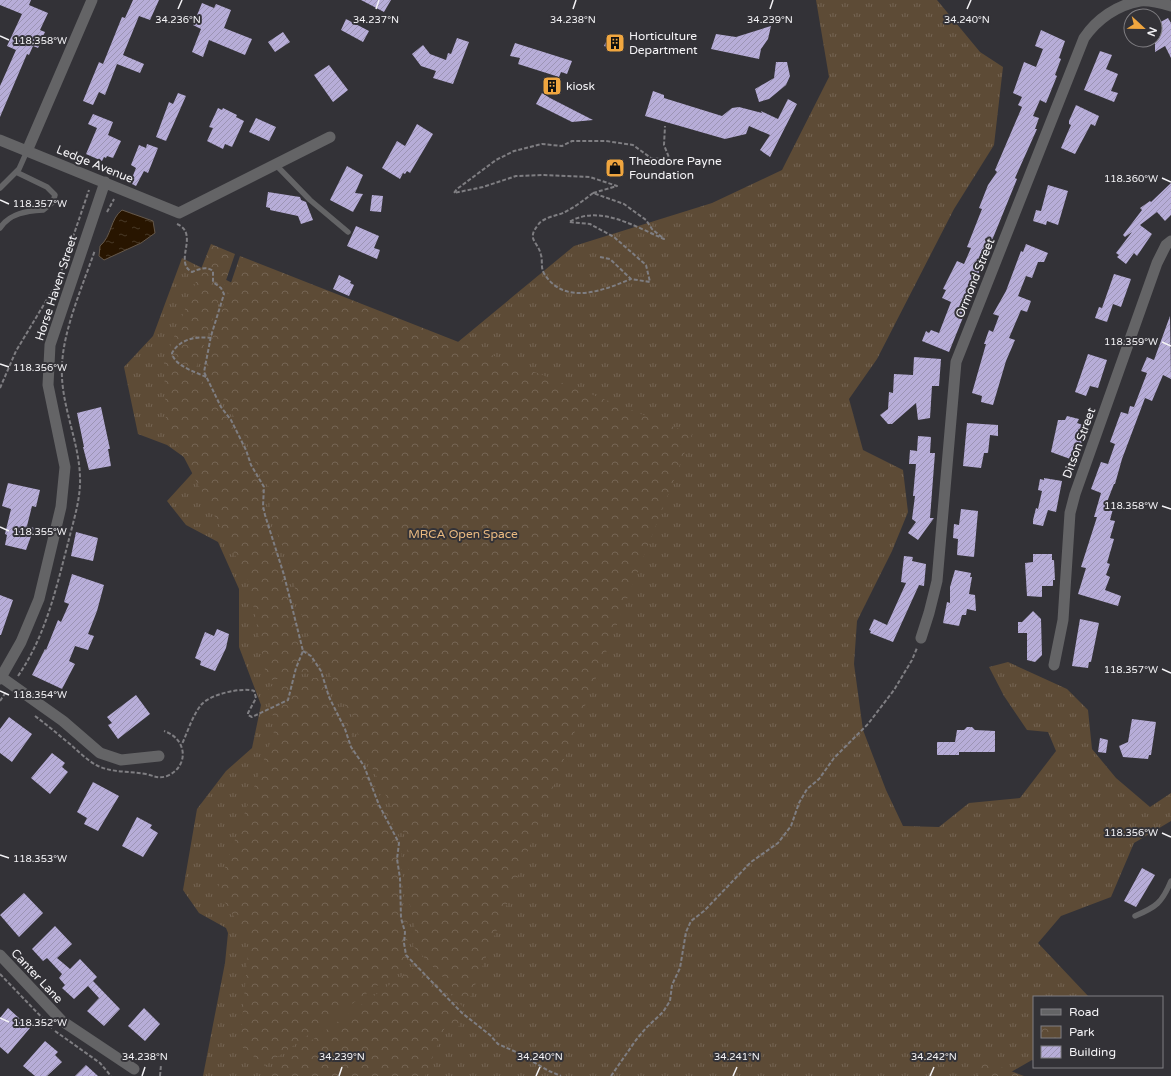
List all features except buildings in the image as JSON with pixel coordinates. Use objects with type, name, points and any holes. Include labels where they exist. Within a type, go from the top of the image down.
[{"type":"street","points":[[27,151],[92,0]]},
{"type":"street","name":"Ormond Street","points":[[921,638],[937,581],[956,362],[964,340],[1084,38],[1092,26],[1112,11],[1140,1],[1156,1],[1171,6]]},
{"type":"street","points":[[175,217],[330,137]]},
{"type":"street","name":"Ledge Avenue","points":[[0,140],[105,182],[175,217]]},
{"type":"street","name":"Horse Haven Street","points":[[1,678],[21,642],[39,599],[61,507],[65,467],[48,385],[50,345],[105,182]]},
{"type":"street","name":"Ditson Street","points":[[1054,666],[1063,620],[1070,513],[1075,494],[1158,263],[1166,245],[1171,241]]},
{"type":"street","points":[[1,678],[63,720],[100,753],[122,760],[159,756]]},
{"type":"street","name":"Canter Lane","points":[[0,955],[62,1021],[134,1069]]},
{"type":"lane","points":[[0,188],[16,172],[27,151]]},
{"type":"lane","points":[[276,165],[310,200],[348,232]]},
{"type":"lane","points":[[0,228],[5,221],[26,210],[43,210],[53,202],[55,195],[47,187],[16,172]]},
{"type":"lane","points":[[1135,916],[1155,908],[1165,895],[1171,881]]},
{"type":"path","points":[[593,193],[624,204],[646,220],[652,229],[664,239],[621,221],[597,215],[576,218],[569,222],[590,224],[601,228],[632,251],[646,265],[650,282],[631,279],[608,288],[579,294],[561,291],[545,276],[541,265],[541,255],[532,239],[532,233],[539,223],[565,212],[593,193],[617,186],[590,177],[544,175],[516,176],[483,188],[454,193],[457,189],[496,160],[514,151],[542,144],[562,146],[572,141],[606,141],[633,145],[651,158],[670,160],[664,146],[665,126]]},
{"type":"path","points":[[0,388],[16,351],[58,282],[88,190]]},
{"type":"path","points":[[175,217],[185,230],[187,246],[184,264],[186,269],[192,272],[205,268],[211,269],[213,271],[213,282],[221,288],[224,294],[211,338],[204,372],[221,407],[231,420],[246,450],[251,465],[264,487],[263,506],[265,515],[284,575],[304,651],[311,656],[321,672],[329,697],[345,729],[350,747],[364,766],[380,805],[396,836],[399,848],[397,859],[400,878],[401,918],[406,932],[404,943],[406,955],[462,1013],[490,1035],[498,1044],[561,1076]]},
{"type":"path","points":[[600,257],[610,259],[631,279]]},
{"type":"path","points":[[206,377],[181,366],[172,357],[172,354],[179,345],[196,336],[211,338]]},
{"type":"path","points":[[611,1076],[636,1040],[663,1012],[670,1001],[672,985],[680,968],[686,932],[691,921],[704,911],[751,862],[778,843],[791,826],[799,804],[807,790],[819,779],[834,758],[868,724],[894,690],[912,660],[921,638]]},
{"type":"path","points":[[182,744],[202,704],[210,699],[241,689],[254,691],[256,698],[248,713],[248,715],[252,717],[288,700],[296,668],[304,651]]},
{"type":"path","points":[[160,1076],[161,1065]]},
{"type":"green space","points":[[816,0],[937,0],[980,52],[1003,67],[994,145],[954,209],[877,359],[849,399],[863,450],[903,470],[908,512],[892,551],[857,621],[854,664],[863,730],[886,790],[903,826],[939,827],[969,803],[1020,798],[1056,751],[1048,732],[1027,730],[1004,696],[989,667],[1008,662],[1067,689],[1088,710],[1092,749],[1116,778],[1150,807],[1171,793],[1171,821],[1134,843],[1111,897],[1061,916],[1038,943],[1088,996],[1033,996],[1033,1060],[1004,1076],[203,1076],[225,963],[228,933],[226,928],[199,913],[183,890],[197,809],[226,771],[252,748],[261,705],[239,647],[239,589],[218,542],[186,525],[167,501],[198,467],[167,445],[138,434],[124,367],[153,336],[182,258],[418,375],[574,246],[712,203],[782,170],[829,77]]},
{"type":"green space","points":[[211,244],[235,254],[194,374],[208,386],[236,433],[254,474],[263,489],[264,514],[281,560],[303,645],[323,670],[267,681],[249,582],[166,423],[164,362]]},
{"type":"green space","name":"MRCA Open Space","points":[[240,256],[692,434],[468,1003],[413,946],[415,930],[409,900],[407,840],[377,777],[359,745],[356,720],[336,694],[328,666],[309,642],[287,558],[270,513],[269,487],[259,472],[242,430],[213,382],[201,372]]},
{"type":"green space","points":[[324,676],[330,697],[350,722],[353,747],[372,779],[401,842],[403,901],[409,930],[406,948],[416,958],[265,1066],[240,1045],[249,940],[217,890],[275,729],[268,687]]},
{"type":"green space","points":[[420,963],[465,1009],[457,1031],[445,1027],[425,1076],[266,1076],[270,1070]]},
{"type":"green space","points":[[982,1060],[1024,1076],[977,1076]]},
{"type":"water","points":[[122,210],[153,221],[155,233],[141,243],[104,260],[99,256],[100,246],[107,237],[115,218]]},
{"type":"place","name":"Horticulture Department","points":[[615,43]]},
{"type":"place","name":"kiosk","points":[[552,86]]},
{"type":"place","name":"Theodore Payne Foundation","points":[[615,168]]}]
